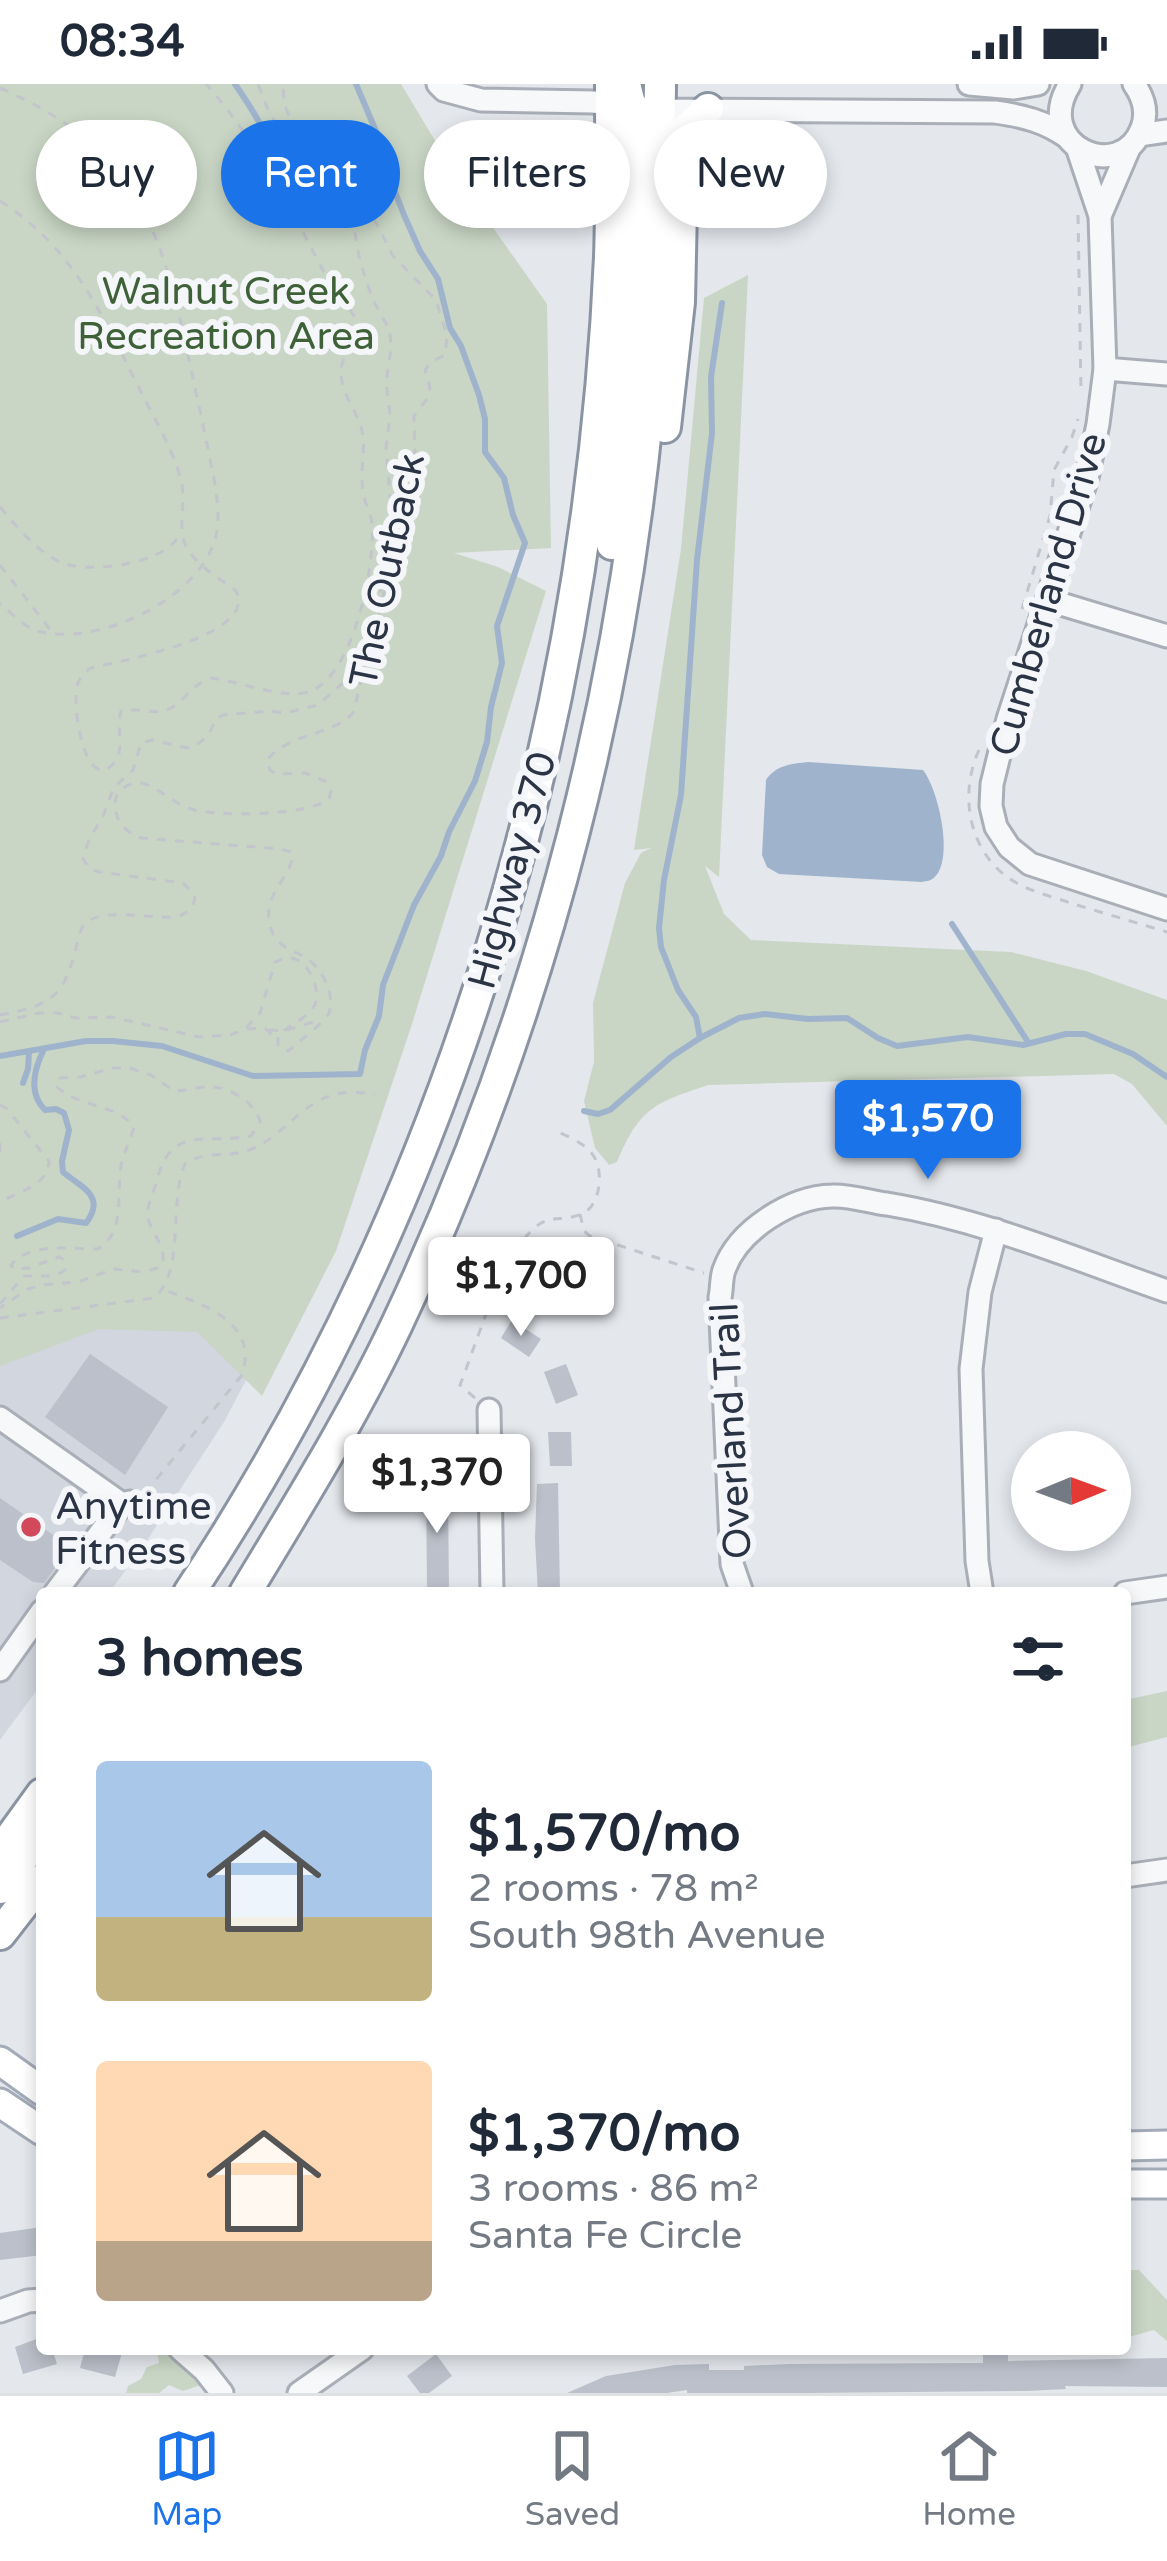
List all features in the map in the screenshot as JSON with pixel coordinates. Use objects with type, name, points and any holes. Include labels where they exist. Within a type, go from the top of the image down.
[{"type":"highway","name":"Highway 370","points":[[249,1587],[395,1327],[464,1169],[504,1066],[581,805],[626,590],[655,319],[634,96]]},
{"type":"highway","name":"Highway 370","points":[[193,1587],[279,1445],[355,1302],[424,1146],[500,921],[551,722],[584,537],[610,254],[634,96]]},
{"type":"highway","points":[[614,652],[612,547],[629,339],[634,96]]},
{"type":"highway","points":[[626,590],[658,476],[673,372],[686,130],[708,109]]},
{"type":"highway","points":[[0,1852],[36,1802]]},
{"type":"highway","points":[[0,1888],[36,1840]]},
{"type":"highway","points":[[0,1934],[36,1888]]},
{"type":"main road","points":[[0,2062],[36,2087]]},
{"type":"main road","points":[[0,2103],[36,2127]]},
{"type":"main road","points":[[1131,2146],[1167,2144]]},
{"type":"main road","points":[[1131,2184],[1167,2184]]},
{"type":"street","points":[[438,84],[482,100],[634,96],[708,109],[995,112],[1049,124],[1089,154],[1103,156],[1167,131]]},
{"type":"street","points":[[969,84],[1014,88],[1038,84]]},
{"type":"street","points":[[1070,84],[1059,111],[1072,142]]},
{"type":"street","points":[[1135,141],[1145,122],[1138,89]]},
{"type":"street","points":[[1138,89],[1167,105]]},
{"type":"street","name":"Cumberland Drive","points":[[1100,216],[1135,141]]},
{"type":"street","name":"Cumberland Drive","points":[[1072,142],[1100,216],[1105,368],[1099,424],[1087,478],[1008,719],[991,806],[996,827],[1030,864],[1167,909]]},
{"type":"street","points":[[1105,368],[1167,374]]},
{"type":"street","points":[[1048,600],[1167,636]]},
{"type":"street","points":[[724,1275],[743,1242],[766,1219],[798,1203],[833,1196],[925,1210],[996,1230],[1167,1291]]},
{"type":"street","points":[[981,1587],[971,1369],[980,1292],[996,1230]]},
{"type":"street","name":"Overland Trail","points":[[724,1275],[721,1323],[732,1564],[740,1587]]},
{"type":"street","points":[[489,1410],[492,1587]]},
{"type":"street","points":[[0,1418],[126,1503],[60,1587]]},
{"type":"street","points":[[1131,1592],[1167,1587]]},
{"type":"street","points":[[0,1670],[36,1619]]},
{"type":"street","points":[[1131,1875],[1167,1870]]},
{"type":"street","points":[[0,2311],[36,2300]]},
{"type":"street","points":[[187,2355],[222,2393]]},
{"type":"street","points":[[299,2393],[353,2355]]},
{"type":"path","points":[[0,201],[63,254],[95,302],[181,478],[182,534],[190,554],[240,598],[235,615],[204,635],[83,674],[76,693],[84,756],[100,770],[109,768],[116,759],[122,711],[169,710],[200,682],[212,678],[301,694],[316,689],[343,660],[370,571],[372,525],[362,487],[363,434],[342,386],[340,369],[357,328],[356,319],[335,293],[262,160],[206,84]]},
{"type":"path","name":"The Outback","points":[[114,793],[133,770],[138,748],[146,740],[194,747],[223,715],[303,711],[331,696],[355,673],[384,578],[391,509],[386,448],[390,331],[372,298],[351,211],[270,116],[258,84]]},
{"type":"path","name":"The Outback","points":[[114,793],[129,784],[145,784],[174,802],[211,814],[311,809],[328,799],[331,791],[325,781],[305,772],[276,774],[267,760],[297,739],[346,722],[353,713],[397,542],[415,451],[414,416],[430,388],[425,370],[445,355],[436,299],[393,256],[350,179],[291,118],[284,104],[283,84]]},
{"type":"path","points":[[0,88],[44,109],[92,142],[127,182],[152,224],[176,294],[218,512],[212,549],[202,566],[179,590],[142,614],[94,630],[53,633],[29,627],[0,603]]},
{"type":"path","points":[[0,507],[58,562],[94,568],[166,550],[182,534]]},
{"type":"path","points":[[0,566],[53,633]]},
{"type":"path","points":[[0,1015],[35,1007],[56,995],[89,920],[177,917],[193,905],[195,895],[182,883],[99,872],[86,865],[85,850],[114,793]]},
{"type":"path","points":[[114,793],[114,810],[131,835],[291,852],[290,869],[271,896],[270,926],[279,944],[318,968],[330,1007],[328,1016],[288,1051],[282,1050],[269,1030]]},
{"type":"path","points":[[245,1029],[260,1013],[275,962],[290,957],[302,962],[317,988],[317,998],[277,1041]]},
{"type":"path","points":[[0,1022],[39,1013],[112,1017],[199,1037],[245,1029],[282,1031],[328,1016]]},
{"type":"path","points":[[129,1068],[173,1091],[212,1087],[257,1109],[260,1122],[251,1136],[192,1138],[165,1158],[148,1208],[152,1231],[164,1249],[157,1268],[143,1272],[115,1269],[78,1282],[42,1285],[0,1306],[24,1276],[55,1276],[65,1270],[64,1260],[58,1257],[14,1269],[11,1265],[17,1257],[40,1250],[98,1249],[117,1224],[122,1163],[134,1127],[125,1117],[65,1096],[56,1086],[59,1078],[129,1068]]},
{"type":"path","points":[[0,1318],[154,1298],[164,1289],[172,1259],[185,1164],[199,1156],[254,1149],[318,1100],[346,1093],[375,1094]]},
{"type":"path","points":[[0,1105],[49,1161],[50,1169],[30,1187],[0,1202]]},
{"type":"path","points":[[460,1385],[523,1241],[546,1220],[580,1214],[597,1197],[594,1156],[554,1130]]},
{"type":"path","points":[[0,1142],[0,1157]]},
{"type":"path","points":[[580,1214],[590,1236],[724,1275]]},
{"type":"path","points":[[126,1503],[147,1492],[242,1376],[246,1365],[244,1345],[228,1322],[212,1308],[164,1289]]},
{"type":"shaded area","points":[[294,1289],[224,1422],[113,1587],[36,1587],[36,1691],[0,1740],[0,1326]]},
{"type":"green space","name":"Walnut Creek Recreation Area","points":[[0,84],[401,84],[424,122],[424,228],[493,228],[547,304],[551,548],[454,553],[498,567],[546,591],[412,1024],[336,1251],[262,1396],[197,1332],[99,1329],[0,1366]]},
{"type":"green space","points":[[748,275],[719,877],[705,866],[724,914],[751,940],[1011,952],[1086,971],[1167,1000],[1167,1126],[1132,1084],[1114,1074],[708,1085],[651,1110],[633,1129],[617,1162],[609,1165],[595,1148],[584,1101],[594,1062],[593,1003],[625,883],[641,853],[651,848],[634,850],[681,549],[704,298]]},
{"type":"green space","points":[[1167,1691],[1167,1737],[1131,1746],[1131,1699]]},
{"type":"green space","points":[[1131,2270],[1139,2270],[1167,2300],[1167,2341],[1154,2330],[1131,2336]]},
{"type":"green space","points":[[158,2355],[173,2355],[201,2385],[183,2391],[169,2385],[159,2393],[126,2393],[147,2367],[159,2363]]},
{"type":"water","points":[[808,762],[923,770],[938,805],[943,836],[942,863],[936,876],[922,882],[779,874],[767,867],[762,855],[766,780],[779,768]]},
{"type":"building","points":[[512,1320],[541,1339],[529,1357],[501,1338]]},
{"type":"building","points":[[90,1354],[168,1407],[125,1475],[45,1417]]},
{"type":"building","points":[[566,1364],[578,1395],[556,1404],[544,1372]]},
{"type":"building","points":[[548,1432],[571,1432],[572,1466],[550,1466]]},
{"type":"building","points":[[426,1473],[441,1473],[442,1493],[448,1493],[449,1587],[427,1587]]},
{"type":"building","points":[[558,1483],[560,1587],[538,1587],[537,1484]]},
{"type":"building","points":[[0,1498],[62,1541],[67,1552],[44,1583],[33,1582],[0,1560]]},
{"type":"building","points":[[36,2228],[36,2256],[0,2260],[0,2233]]},
{"type":"building","points":[[36,2339],[36,2355],[54,2355],[57,2364],[23,2374],[15,2347]]},
{"type":"building","points":[[83,2355],[121,2355],[115,2377],[80,2368]]},
{"type":"building","points":[[437,2355],[452,2376],[429,2393],[420,2393],[407,2376]]},
{"type":"building","points":[[983,2355],[1008,2355],[1008,2361],[1167,2358],[1167,2387],[567,2393],[606,2376],[675,2365],[744,2370],[744,2366],[789,2364],[983,2363]]},
{"type":"waterway","points":[[235,84],[258,120]]},
{"type":"waterway","points":[[0,1056],[113,1041],[162,1046],[253,1076],[360,1074],[379,1016],[383,985],[414,905],[475,781],[502,663],[497,626],[525,543],[504,478],[485,452],[479,395],[450,328],[438,279],[404,215],[356,84]]},
{"type":"waterway","points":[[700,1038],[696,1017],[678,990],[661,947],[659,928],[681,795],[697,560],[712,433],[711,377],[722,303]]},
{"type":"waterway","points":[[952,924],[1028,1042]]},
{"type":"waterway","points":[[584,1111],[610,1110],[700,1038],[739,1018],[765,1014],[847,1018],[897,1046],[968,1037],[1023,1045],[1085,1034],[1133,1054],[1167,1077]]},
{"type":"waterway","points":[[17,1236],[58,1219],[86,1223],[94,1205],[89,1193],[63,1172],[69,1130],[64,1113],[45,1110],[36,1096],[35,1073],[44,1049]]},
{"type":"waterway","points":[[23,1083],[29,1052]]},
{"type":"place","name":"Anytime Fitness","points":[[31,1527]]}]
